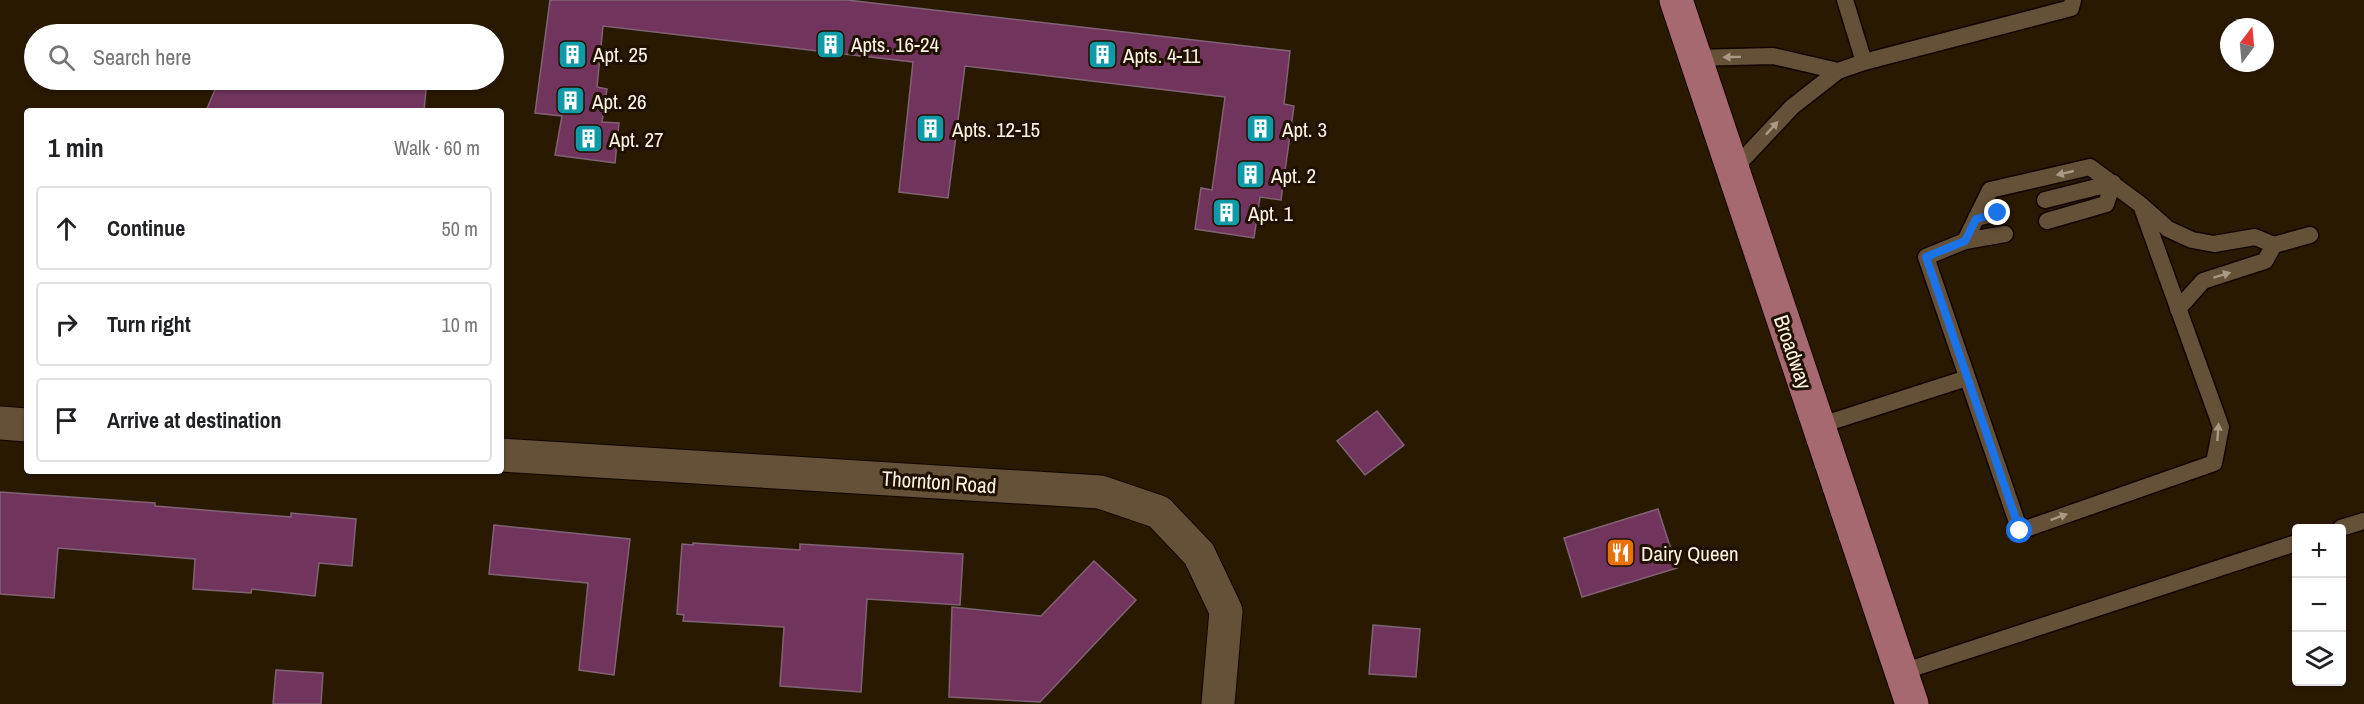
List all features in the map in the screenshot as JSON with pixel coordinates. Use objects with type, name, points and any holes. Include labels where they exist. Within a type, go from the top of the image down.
[{"type":"main road","name":"Broadway","points":[[1676,0],[1912,704]]},
{"type":"street","points":[[0,423],[24,425]]},
{"type":"street","name":"Thornton Road","points":[[504,455],[1100,492],[1159,512],[1199,554],[1226,611],[1218,704]]},
{"type":"lane","points":[[1845,0],[1864,62]]},
{"type":"lane","points":[[1732,171],[1792,107],[1838,71],[1864,62],[2071,8],[2073,0]]},
{"type":"lane","points":[[1694,58],[1773,56],[1838,71]]},
{"type":"lane","points":[[1965,241],[1990,190],[2090,167],[2141,205],[2168,229],[2192,240],[2214,244],[2255,237],[2274,245],[2310,235]]},
{"type":"lane","points":[[2045,200],[2113,183]]},
{"type":"lane","points":[[2047,221],[2106,204],[2113,183]]},
{"type":"lane","points":[[2005,234],[1965,241],[1926,257],[2020,531],[2214,463],[2221,427],[2141,205]]},
{"type":"lane","points":[[1976,219],[1998,213]]},
{"type":"lane","points":[[2178,309],[2203,281],[2265,261],[2274,245]]},
{"type":"lane","points":[[1818,426],[1967,378]]},
{"type":"lane","points":[[2346,526],[2364,521]]},
{"type":"lane","points":[[1902,672],[2292,544]]},
{"type":"building","points":[[550,0],[847,0],[1290,51],[1284,104],[1294,106],[1281,200],[1260,197],[1254,238],[1195,229],[1201,188],[1212,190],[1225,97],[965,66],[948,198],[899,192],[913,62],[603,26],[597,87],[607,89],[602,122],[619,123],[615,163],[555,155],[562,116],[535,113]]},
{"type":"building","points":[[215,90],[426,90],[424,108],[207,108]]},
{"type":"building","points":[[1377,411],[1404,445],[1365,475],[1337,441]]},
{"type":"building","points":[[0,492],[155,503],[155,506],[291,517],[291,513],[356,519],[352,566],[319,563],[315,596],[252,589],[251,593],[193,589],[195,559],[58,548],[54,598],[0,594]]},
{"type":"building","name":"Dairy Queen","points":[[1658,509],[1677,568],[1582,597],[1564,538]]},
{"type":"building","points":[[494,525],[630,539],[614,675],[579,670],[588,583],[489,574]]},
{"type":"building","points":[[693,543],[800,550],[800,544],[963,554],[960,605],[867,599],[861,692],[780,686],[784,627],[683,621],[684,615],[677,614],[682,544],[693,545]]},
{"type":"building","points":[[1094,561],[1136,600],[1040,702],[949,697],[952,607],[1041,616]]},
{"type":"building","points":[[1373,625],[1420,629],[1416,677],[1369,674]]},
{"type":"building","points":[[276,670],[323,673],[321,704],[273,704]]},
{"type":"place","name":"Apts. 16-24","points":[[830,44]]},
{"type":"place","name":"Apt. 25","points":[[572,54]]},
{"type":"place","name":"Apts. 4-11","points":[[1102,55]]},
{"type":"place","name":"Apt. 26","points":[[571,101]]},
{"type":"place","name":"Apts. 12-15","points":[[931,129]]},
{"type":"place","name":"Apt. 3","points":[[1261,129]]},
{"type":"place","name":"Apt. 27","points":[[588,139]]},
{"type":"place","name":"Apt. 2","points":[[1250,175]]},
{"type":"place","name":"Apt. 1","points":[[1227,213]]},
{"type":"place","name":"Dairy Queen","points":[[1620,553]]},
{"type":"route","points":[[1998,213],[1976,219],[1965,241],[1926,257],[2020,531]]}]
